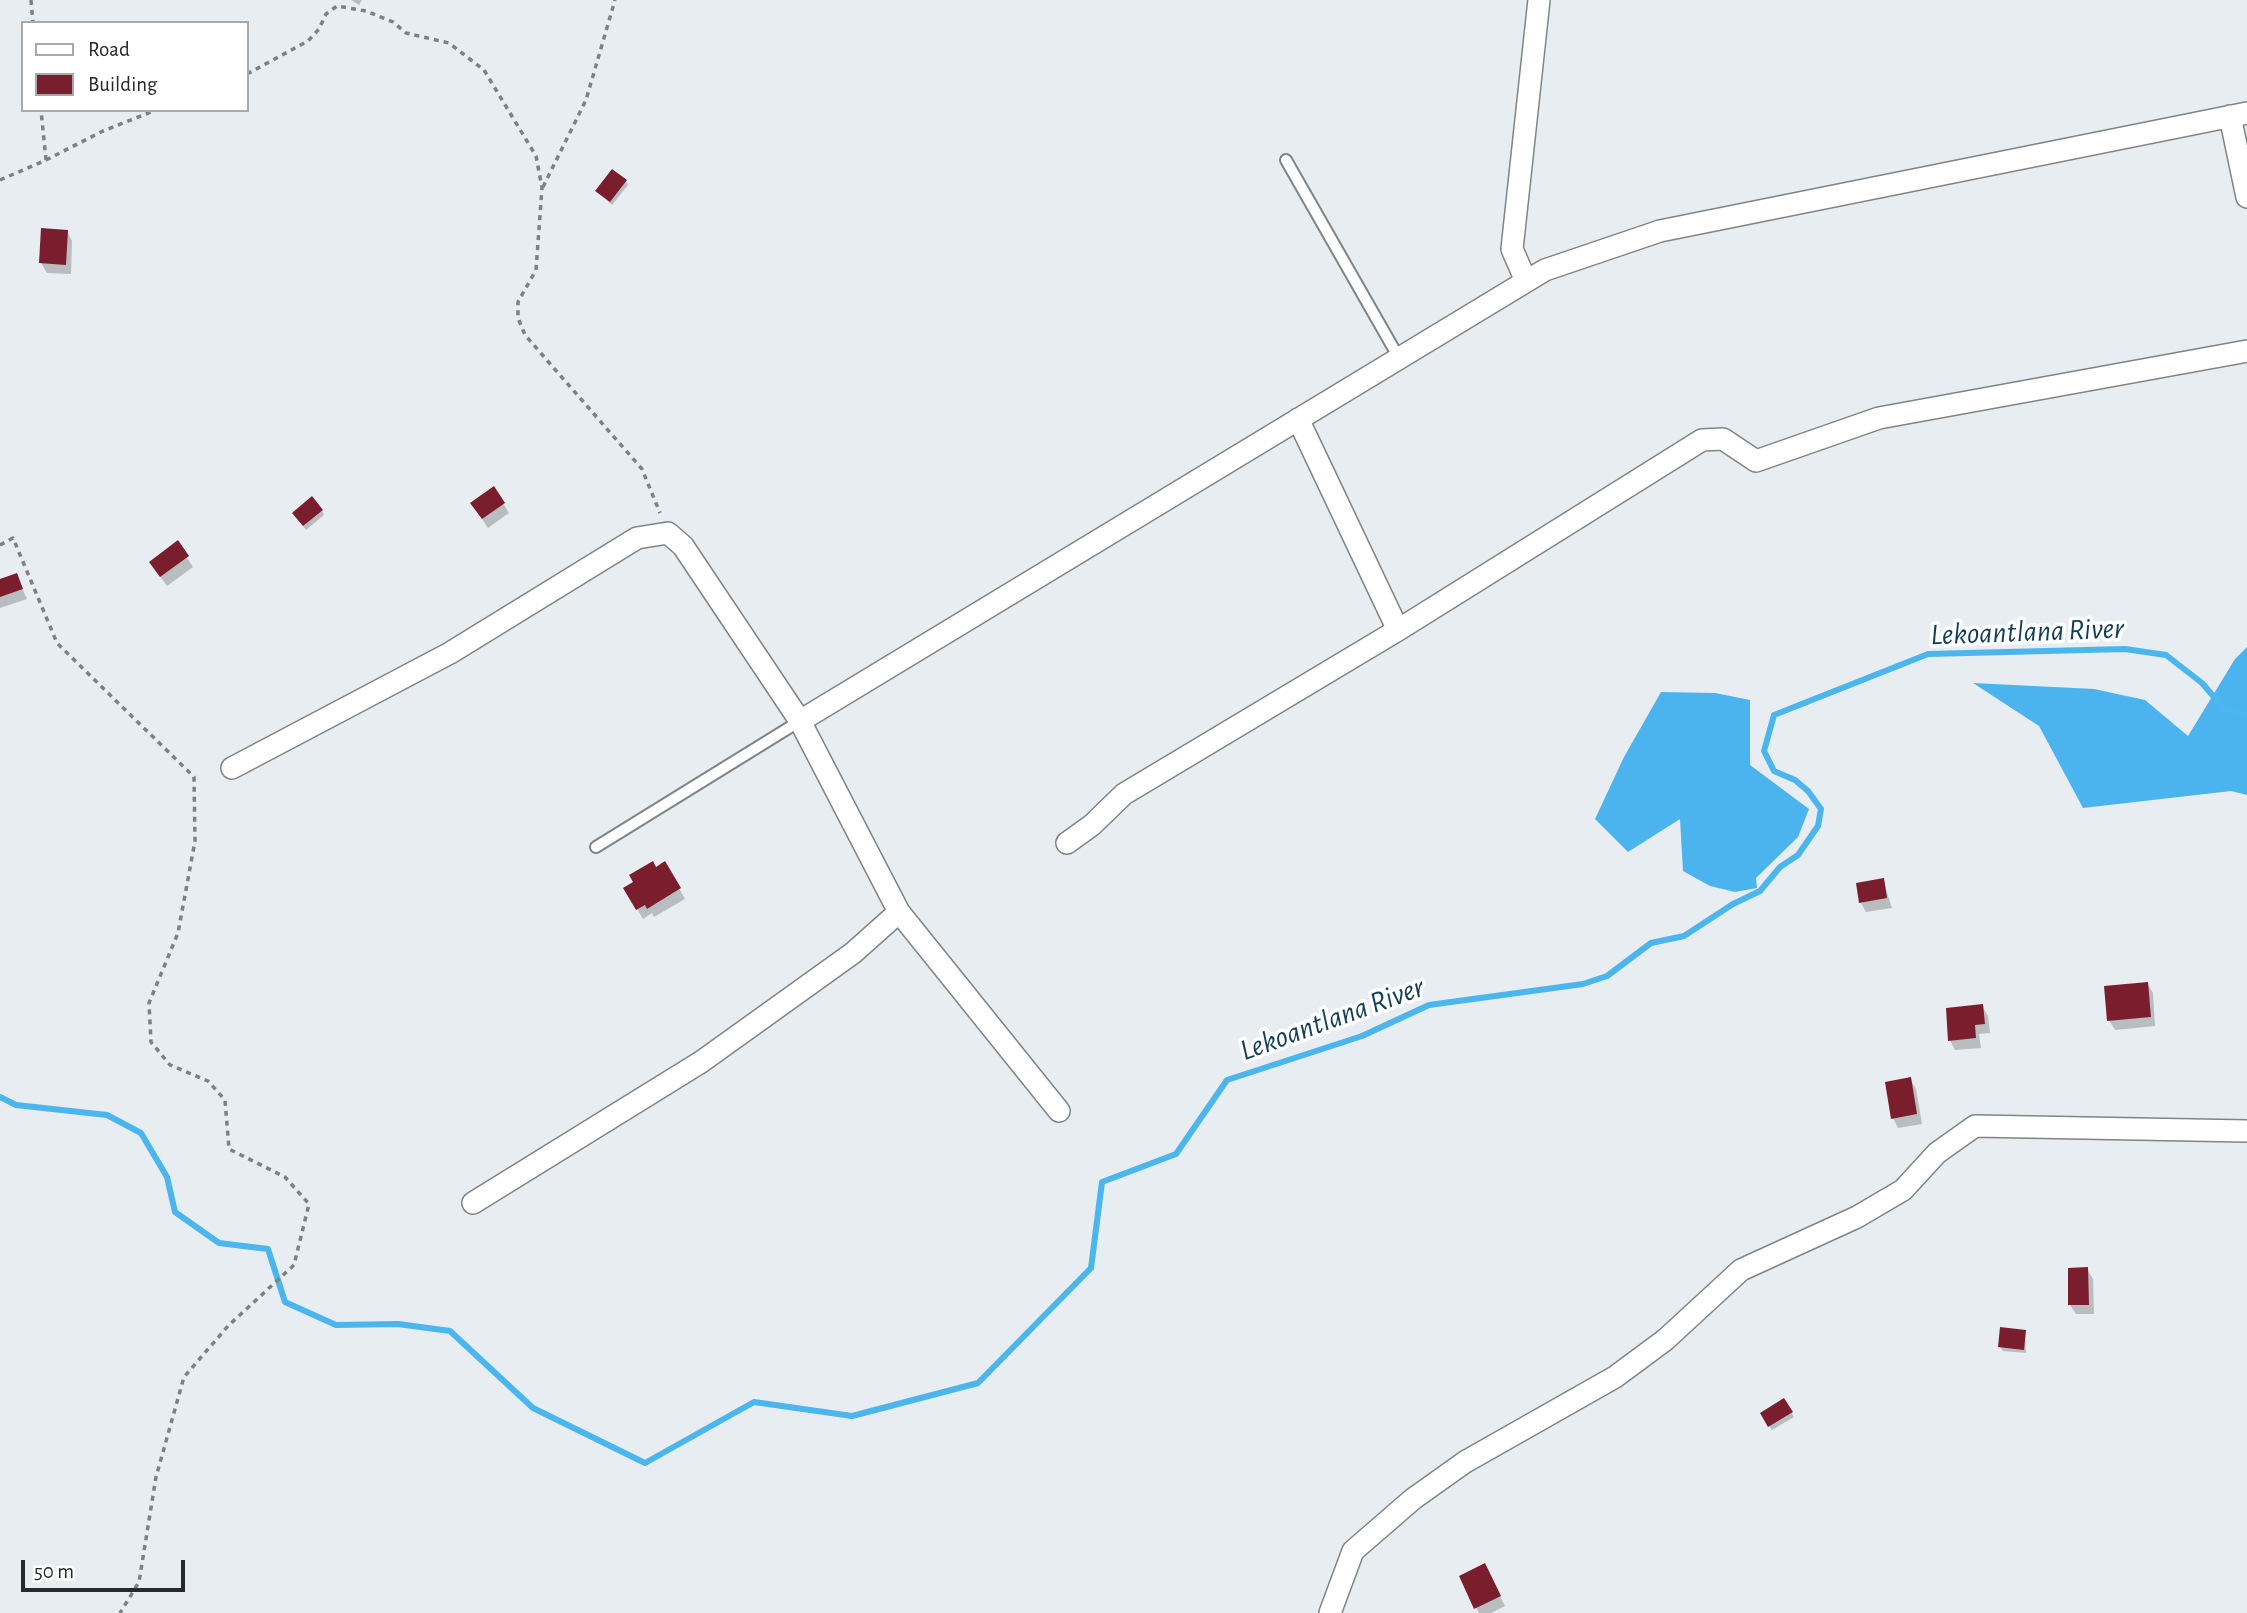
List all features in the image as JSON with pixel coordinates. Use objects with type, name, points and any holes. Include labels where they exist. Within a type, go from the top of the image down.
[{"type":"street","points":[[1526,281],[1512,249],[1539,0]]},
{"type":"street","points":[[800,721],[1545,270],[1660,232],[2239,114],[2247,197]]},
{"type":"street","points":[[1067,843],[1124,794],[1398,630],[1702,440],[1724,439],[1756,461],[1879,418],[2247,351]]},
{"type":"street","points":[[1298,419],[1398,630]]},
{"type":"street","points":[[232,768],[450,653],[637,538],[668,533],[683,546],[800,721],[899,912],[1059,1111]]},
{"type":"street","points":[[473,1203],[701,1062],[853,953],[899,912]]},
{"type":"street","points":[[1330,1613],[1353,1551],[1413,1499],[1465,1462],[1615,1377],[1665,1340],[1741,1269],[1857,1217],[1903,1190],[1937,1153],[1975,1126],[2247,1131]]},
{"type":"lane","points":[[1286,160],[1399,358]]},
{"type":"lane","points":[[596,847],[800,721]]},
{"type":"path","points":[[31,0],[33,21]]},
{"type":"path","points":[[542,188],[586,100],[615,0]]},
{"type":"path","points":[[248,73],[308,41],[319,29],[326,14],[337,6],[384,18],[406,33],[449,43],[484,70],[536,156],[542,188],[536,270],[518,302],[518,318],[526,335],[642,469],[668,533]]},
{"type":"path","points":[[41,112],[46,160]]},
{"type":"path","points":[[0,180],[103,131],[151,112]]},
{"type":"path","points":[[0,545],[13,538],[57,643],[194,777],[195,841],[178,933],[149,1003],[151,1042],[170,1065],[208,1082],[225,1100],[229,1149],[285,1177],[309,1205],[294,1265],[228,1326],[184,1377],[156,1476],[139,1582],[120,1613]]},
{"type":"shaded area","points":[[2247,647],[2247,795],[2231,791],[2083,808],[2039,726],[1973,683],[2094,689],[2145,700],[2188,736],[2235,659]]},
{"type":"shaded area","points":[[1661,692],[1715,693],[1750,700],[1750,765],[1809,809],[1798,837],[1756,878],[1757,888],[1735,892],[1710,886],[1683,871],[1680,819],[1628,852],[1595,819],[1624,757]]},
{"type":"building","points":[[612,169],[627,180],[610,202],[595,191]]},
{"type":"building","points":[[41,228],[68,230],[66,265],[39,263]]},
{"type":"building","points":[[494,486],[505,503],[482,519],[470,503]]},
{"type":"building","points":[[312,496],[323,510],[303,526],[292,513]]},
{"type":"building","points":[[178,540],[189,556],[160,577],[149,562]]},
{"type":"building","points":[[17,573],[23,589],[0,597],[0,579]]},
{"type":"building","points":[[653,861],[656,867],[665,861],[681,888],[647,909],[645,905],[636,910],[623,888],[633,882],[629,875]]},
{"type":"building","points":[[1884,878],[1887,898],[1859,903],[1856,883]]},
{"type":"building","points":[[2148,982],[2151,1017],[2107,1021],[2104,986]]},
{"type":"building","points":[[1983,1004],[1985,1024],[1975,1025],[1976,1038],[1948,1041],[1946,1008]]},
{"type":"building","points":[[1911,1077],[1917,1114],[1891,1119],[1885,1082]]},
{"type":"building","points":[[2088,1267],[2089,1305],[2068,1305],[2068,1268]]},
{"type":"building","points":[[2000,1327],[2026,1330],[2024,1350],[1998,1347]]},
{"type":"building","points":[[1784,1398],[1793,1412],[1768,1427],[1760,1413]]},
{"type":"building","points":[[1485,1563],[1501,1596],[1474,1609],[1459,1576]]},
{"type":"waterway","name":"Lekoantlana River","points":[[0,1097],[16,1105],[107,1115],[141,1133],[167,1177],[175,1212],[219,1243],[268,1249],[285,1302],[336,1325],[398,1324],[450,1331],[533,1408],[645,1463],[754,1402],[852,1416],[978,1383],[1091,1268],[1102,1182],[1176,1154],[1227,1080],[1362,1036],[1429,1005],[1583,984],[1607,976],[1651,943],[1684,936],[1733,904],[1760,891],[1780,867],[1798,855],[1818,826],[1821,809],[1808,791],[1795,780],[1774,771],[1764,751],[1774,715],[1928,654],[2125,649],[2166,655],[2202,683],[2226,711],[2247,713]]}]
